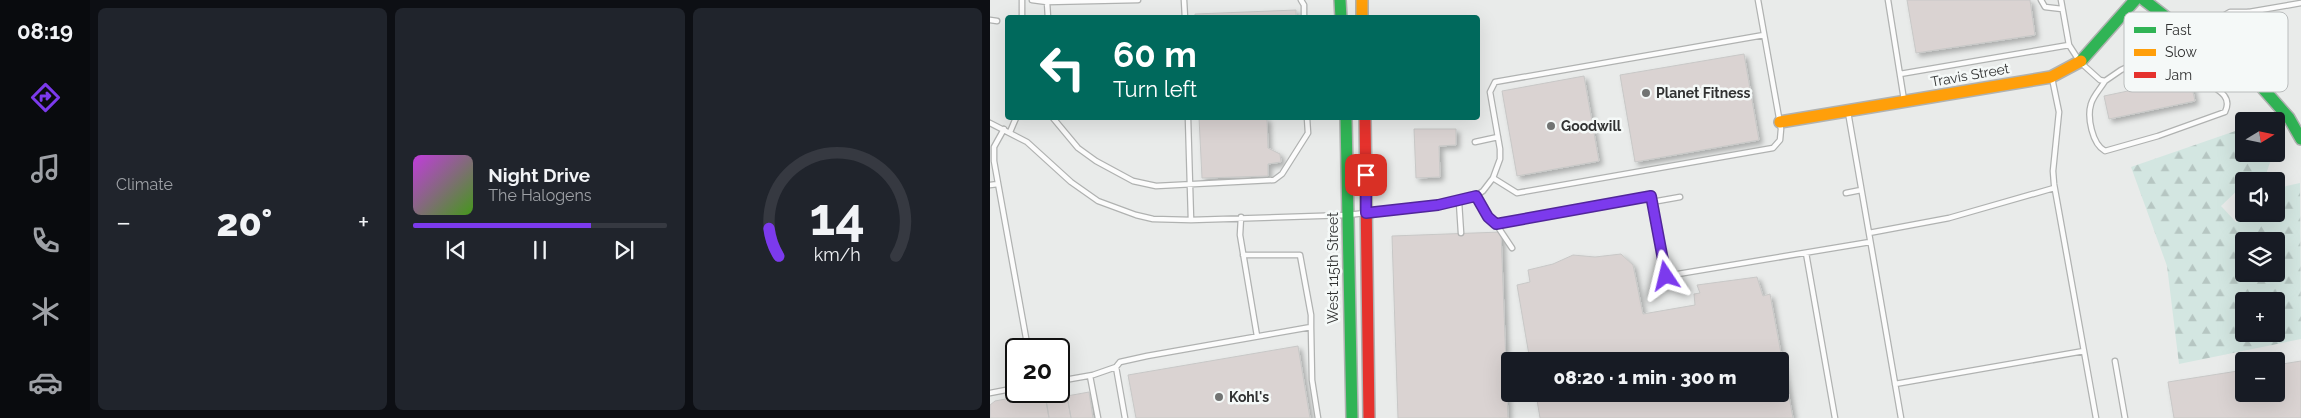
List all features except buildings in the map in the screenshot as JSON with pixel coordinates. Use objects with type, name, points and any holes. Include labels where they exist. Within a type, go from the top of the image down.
[{"type":"street","points":[[1340,0],[1341,15]]},
{"type":"street","points":[[1362,0],[1362,15]]},
{"type":"street","name":"Travis Street","points":[[2125,12],[2136,0]]},
{"type":"street","points":[[2144,0],[2160,12]]},
{"type":"street","name":"Travis Street","points":[[1780,122],[2051,77],[2080,62],[2124,13]]},
{"type":"street","points":[[2266,92],[2289,118],[2301,139]]},
{"type":"street","name":"West 115th Street","points":[[1346,120],[1352,418]]},
{"type":"street","points":[[1365,120],[1369,418]]},
{"type":"lane","points":[[1022,0],[1022,15]]},
{"type":"lane","points":[[1032,0],[1048,2],[1138,0]]},
{"type":"lane","points":[[1184,0],[1185,15]]},
{"type":"lane","points":[[1301,0],[1304,5],[1304,15]]},
{"type":"lane","points":[[1493,178],[1517,193],[1773,148],[1780,140],[1780,122],[1758,0]]},
{"type":"lane","points":[[1888,0],[1904,102]]},
{"type":"lane","points":[[2041,0],[2045,7],[2062,9]]},
{"type":"lane","points":[[2060,0],[2069,45],[2080,62],[2097,79],[2105,81]]},
{"type":"lane","points":[[1048,2],[1048,15]]},
{"type":"lane","points":[[2230,12],[2249,12],[2301,3]]},
{"type":"lane","points":[[990,20],[997,20]]},
{"type":"lane","points":[[990,123],[1010,132],[1040,153],[1072,182],[1098,201],[1153,219],[1191,220],[1366,213],[1459,202],[1476,196],[1493,178],[1500,160],[1490,92],[1494,82],[1764,35]]},
{"type":"lane","points":[[1900,74],[2069,45]]},
{"type":"lane","points":[[2124,69],[2105,81],[2091,104],[2090,114],[2097,144],[2105,151],[2142,141],[2225,112],[2227,103],[2225,96],[2220,92]]},
{"type":"lane","points":[[2051,77],[2059,112],[2053,171],[2054,188],[2096,418]]},
{"type":"lane","points":[[1848,111],[1901,418]]},
{"type":"lane","points":[[1010,132],[1015,120]]},
{"type":"lane","points":[[1055,120],[1078,148],[1096,162],[1133,181],[1156,186],[1274,180],[1282,174],[1308,133],[1307,120]]},
{"type":"lane","points":[[1188,120],[1191,220]]},
{"type":"lane","points":[[1004,129],[993,154],[1026,338]]},
{"type":"lane","points":[[1475,142],[1498,138]]},
{"type":"lane","points":[[990,185],[998,184]]},
{"type":"lane","points":[[1869,233],[1949,218],[2054,188]]},
{"type":"lane","points":[[1846,193],[1861,190]]},
{"type":"lane","points":[[1476,196],[1488,217],[1496,224],[1512,248]]},
{"type":"lane","points":[[1496,224],[1651,196],[1666,276],[1776,256],[1870,242]]},
{"type":"lane","points":[[1652,202],[1680,197]]},
{"type":"lane","points":[[1459,202],[1461,233]]},
{"type":"lane","points":[[1242,217],[1240,235],[1257,336]]},
{"type":"lane","points":[[1806,253],[1836,418]]},
{"type":"lane","points":[[1243,255],[1300,255],[1311,315],[1312,380],[1318,418]]},
{"type":"lane","points":[[1070,379],[1090,376],[1116,367],[1120,362],[1146,356],[1311,327]]},
{"type":"lane","points":[[1896,384],[2084,351]]},
{"type":"lane","points":[[2115,361],[2125,418]]},
{"type":"lane","points":[[1116,367],[1125,418]]},
{"type":"lane","points":[[1090,376],[1098,418]]},
{"type":"lane","points":[[990,393],[1005,390]]},
{"type":"green space","points":[[2235,131],[2235,162],[2270,162],[2267,172],[2235,172],[2235,193],[2221,206],[2235,222],[2285,222],[2285,187],[2300,183],[2301,339],[2179,364],[2167,266],[2131,167]]},
{"type":"traffic: fast","points":[[1340,0],[1341,15]]},
{"type":"traffic: fast","points":[[2124,12],[2135,0]]},
{"type":"traffic: fast","points":[[2144,0],[2160,12]]},
{"type":"traffic: fast","points":[[2081,61],[2124,12]]},
{"type":"traffic: fast","points":[[2266,92],[2289,118],[2301,139]]},
{"type":"traffic: fast","points":[[1346,120],[1352,418]]},
{"type":"traffic: slow","points":[[1362,0],[1362,15]]},
{"type":"traffic: slow","points":[[1780,122],[2051,77],[2081,61]]},
{"type":"traffic: jam","points":[[1365,120],[1369,418]]},
{"type":"place","name":"Planet Fitness","points":[[1646,93]]},
{"type":"place","name":"Goodwill","points":[[1551,126]]},
{"type":"place","name":"Kohl's","points":[[1219,397]]},
{"type":"route","points":[[1366,175],[1366,213],[1438,205],[1463,201],[1476,196],[1488,217],[1496,224],[1651,196],[1666,276]]}]
